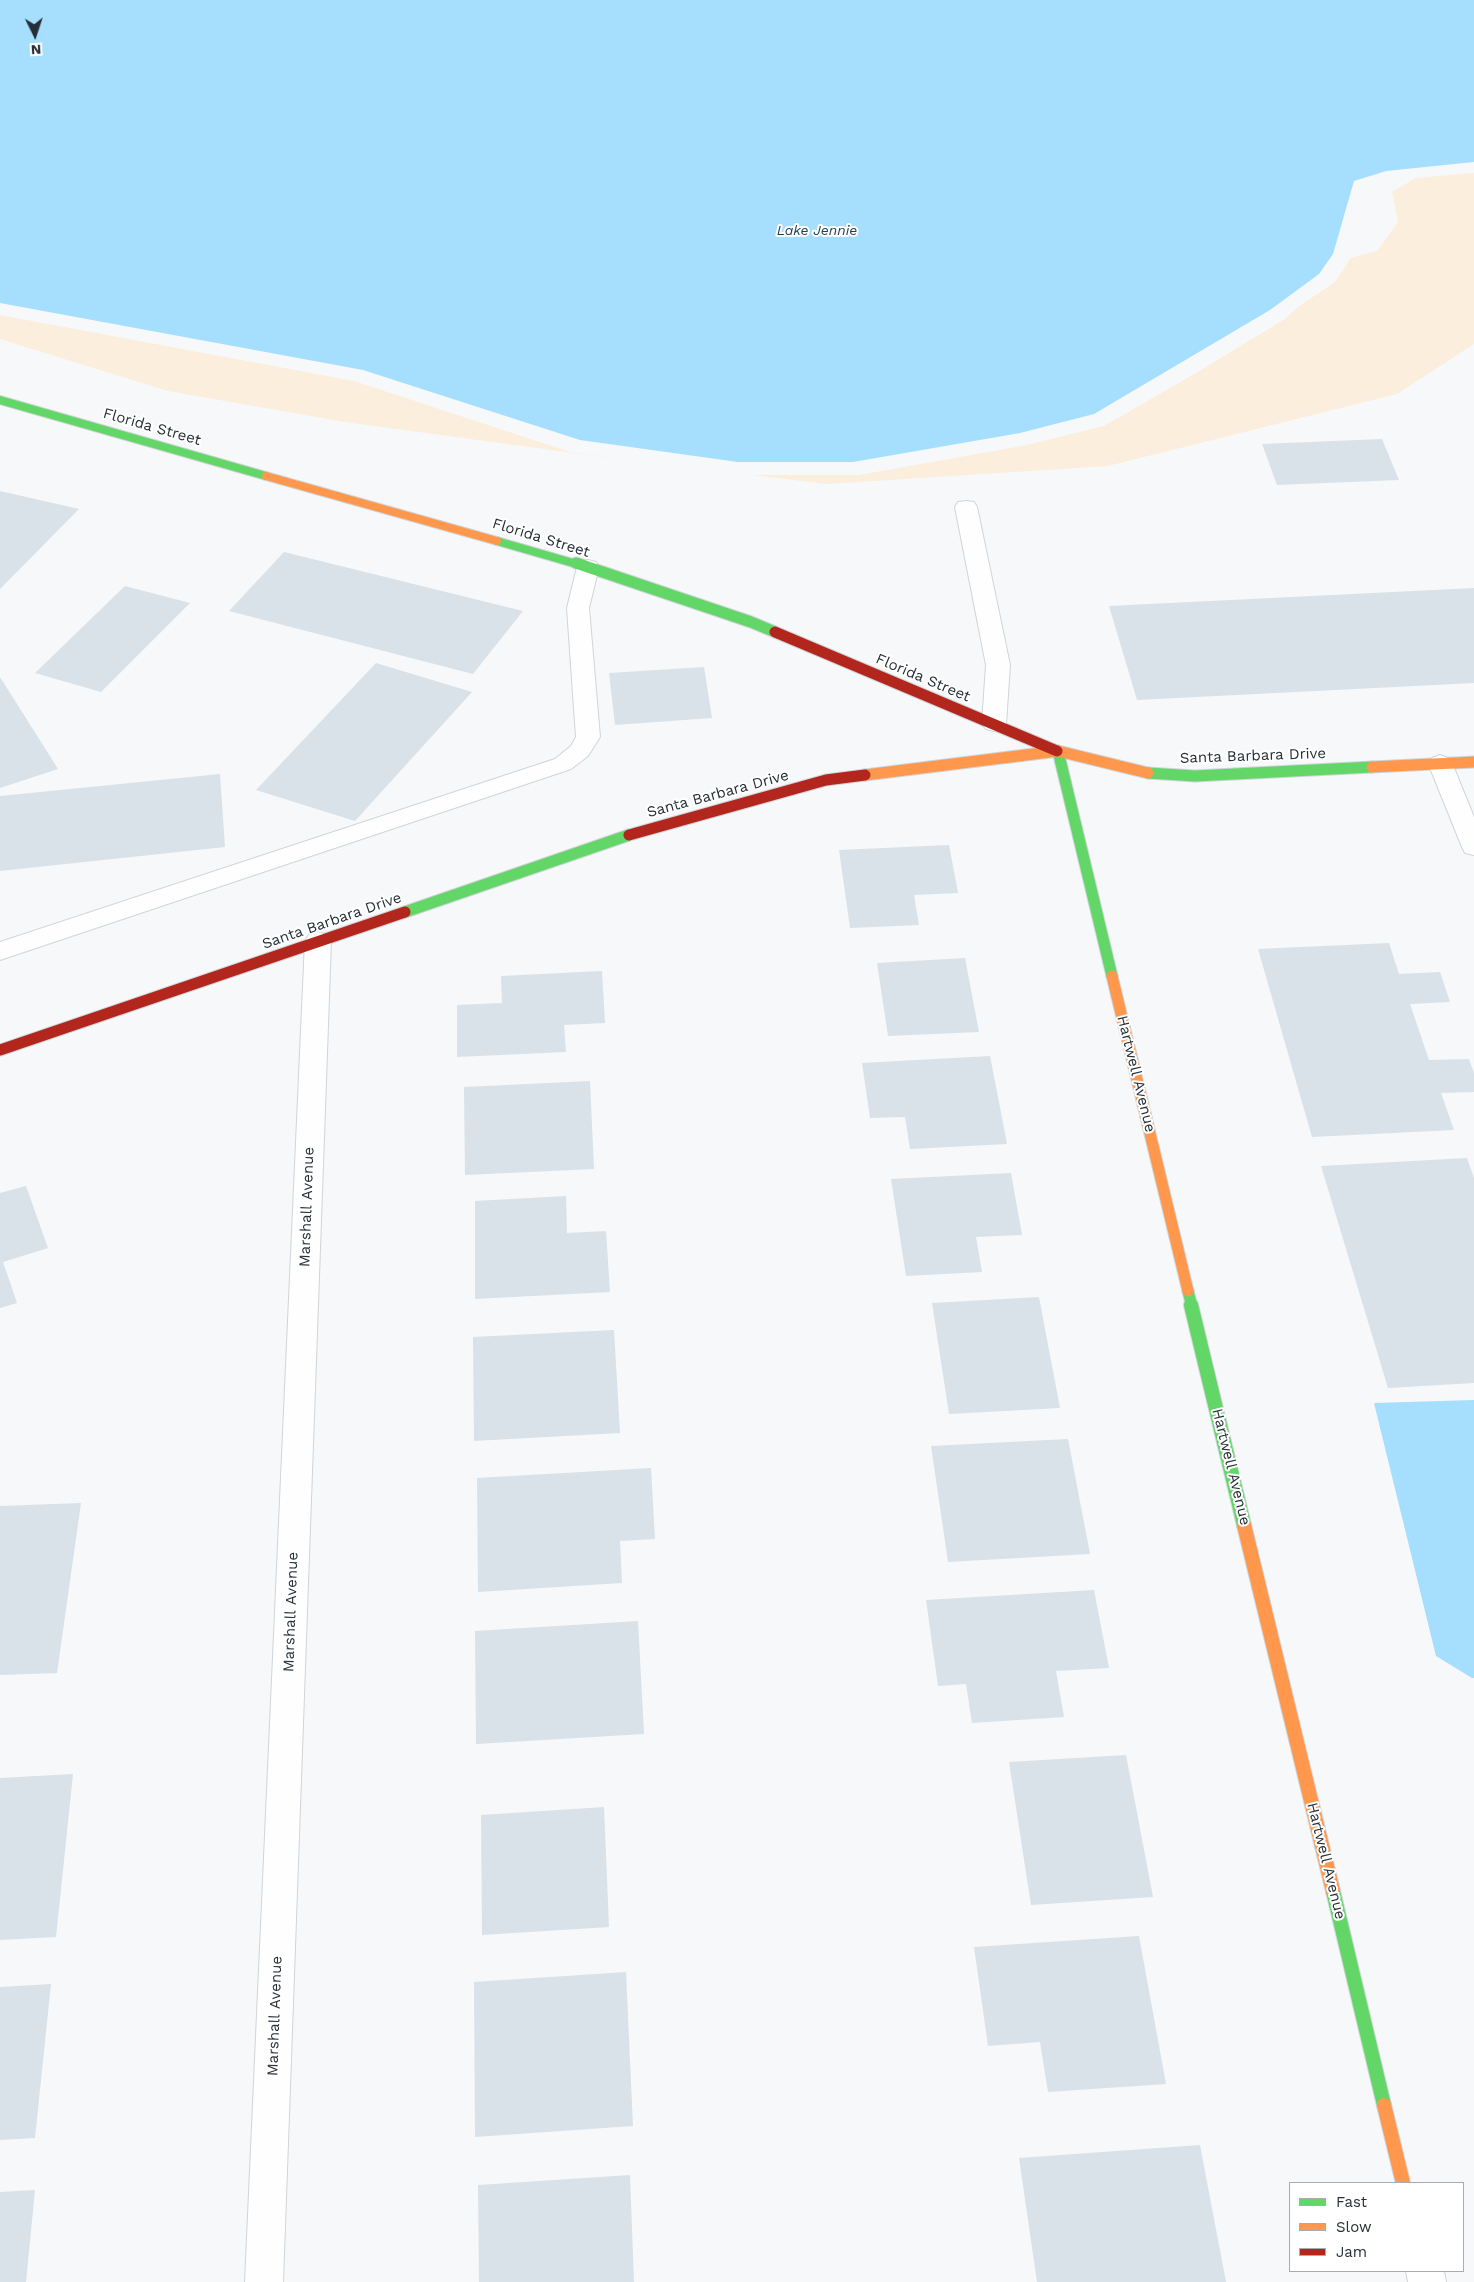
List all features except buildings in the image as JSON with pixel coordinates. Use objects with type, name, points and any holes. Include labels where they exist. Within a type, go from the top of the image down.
[{"type":"street","name":"Florida Street","points":[[0,400],[588,567],[751,622],[1058,751]]},
{"type":"street","points":[[966,506],[998,665],[994,724]]},
{"type":"street","points":[[0,951],[563,764],[580,751],[588,737],[578,608],[588,567]]},
{"type":"street","name":"Santa Barbara Drive","points":[[0,1050],[652,827],[826,780],[1058,751],[1138,772],[1195,776],[1474,762]]},
{"type":"street","name":"Hartwell Avenue","points":[[1058,751],[1404,2182]]},
{"type":"street","points":[[1440,763],[1474,847]]},
{"type":"street","name":"Marshall Avenue","points":[[264,2282],[318,941]]},
{"type":"shaded area","points":[[1474,173],[1474,344],[1397,394],[1108,466],[827,484],[752,475],[859,475],[1027,445],[1104,426],[1285,319],[1298,307],[1335,282],[1351,258],[1377,251],[1398,222],[1392,192],[1416,178]]},
{"type":"shaded area","points":[[0,315],[354,381],[570,452],[640,462],[345,422],[168,391],[0,339]]},
{"type":"water","name":"Lake Jennie","points":[[0,0],[1474,0],[1474,162],[1386,171],[1354,181],[1333,254],[1319,274],[1270,310],[1094,414],[1020,433],[853,462],[738,462],[580,440],[363,370],[0,303]]},
{"type":"water","points":[[1474,1400],[1474,1678],[1472,1678],[1436,1656],[1374,1403]]},
{"type":"traffic: fast","points":[[0,400],[266,476]]},
{"type":"traffic: fast","points":[[497,541],[588,567],[751,622],[775,632]]},
{"type":"traffic: fast","points":[[1058,751],[1112,976]]},
{"type":"traffic: fast","points":[[1148,773],[1195,776],[1372,767]]},
{"type":"traffic: fast","points":[[405,912],[629,835]]},
{"type":"traffic: fast","points":[[1188,1291],[1244,1525]]},
{"type":"traffic: fast","points":[[1333,1891],[1384,2105]]},
{"type":"traffic: slow","points":[[266,476],[497,541]]},
{"type":"traffic: slow","points":[[865,775],[1058,751],[1148,773]]},
{"type":"traffic: slow","points":[[1372,767],[1474,762]]},
{"type":"traffic: slow","points":[[1112,976],[1188,1291]]},
{"type":"traffic: slow","points":[[1244,1525],[1333,1891]]},
{"type":"traffic: slow","points":[[1384,2105],[1403,2182]]},
{"type":"traffic: jam","points":[[775,632],[1057,751]]},
{"type":"traffic: jam","points":[[629,835],[826,780],[865,775]]},
{"type":"traffic: jam","points":[[0,1050],[405,912]]}]
